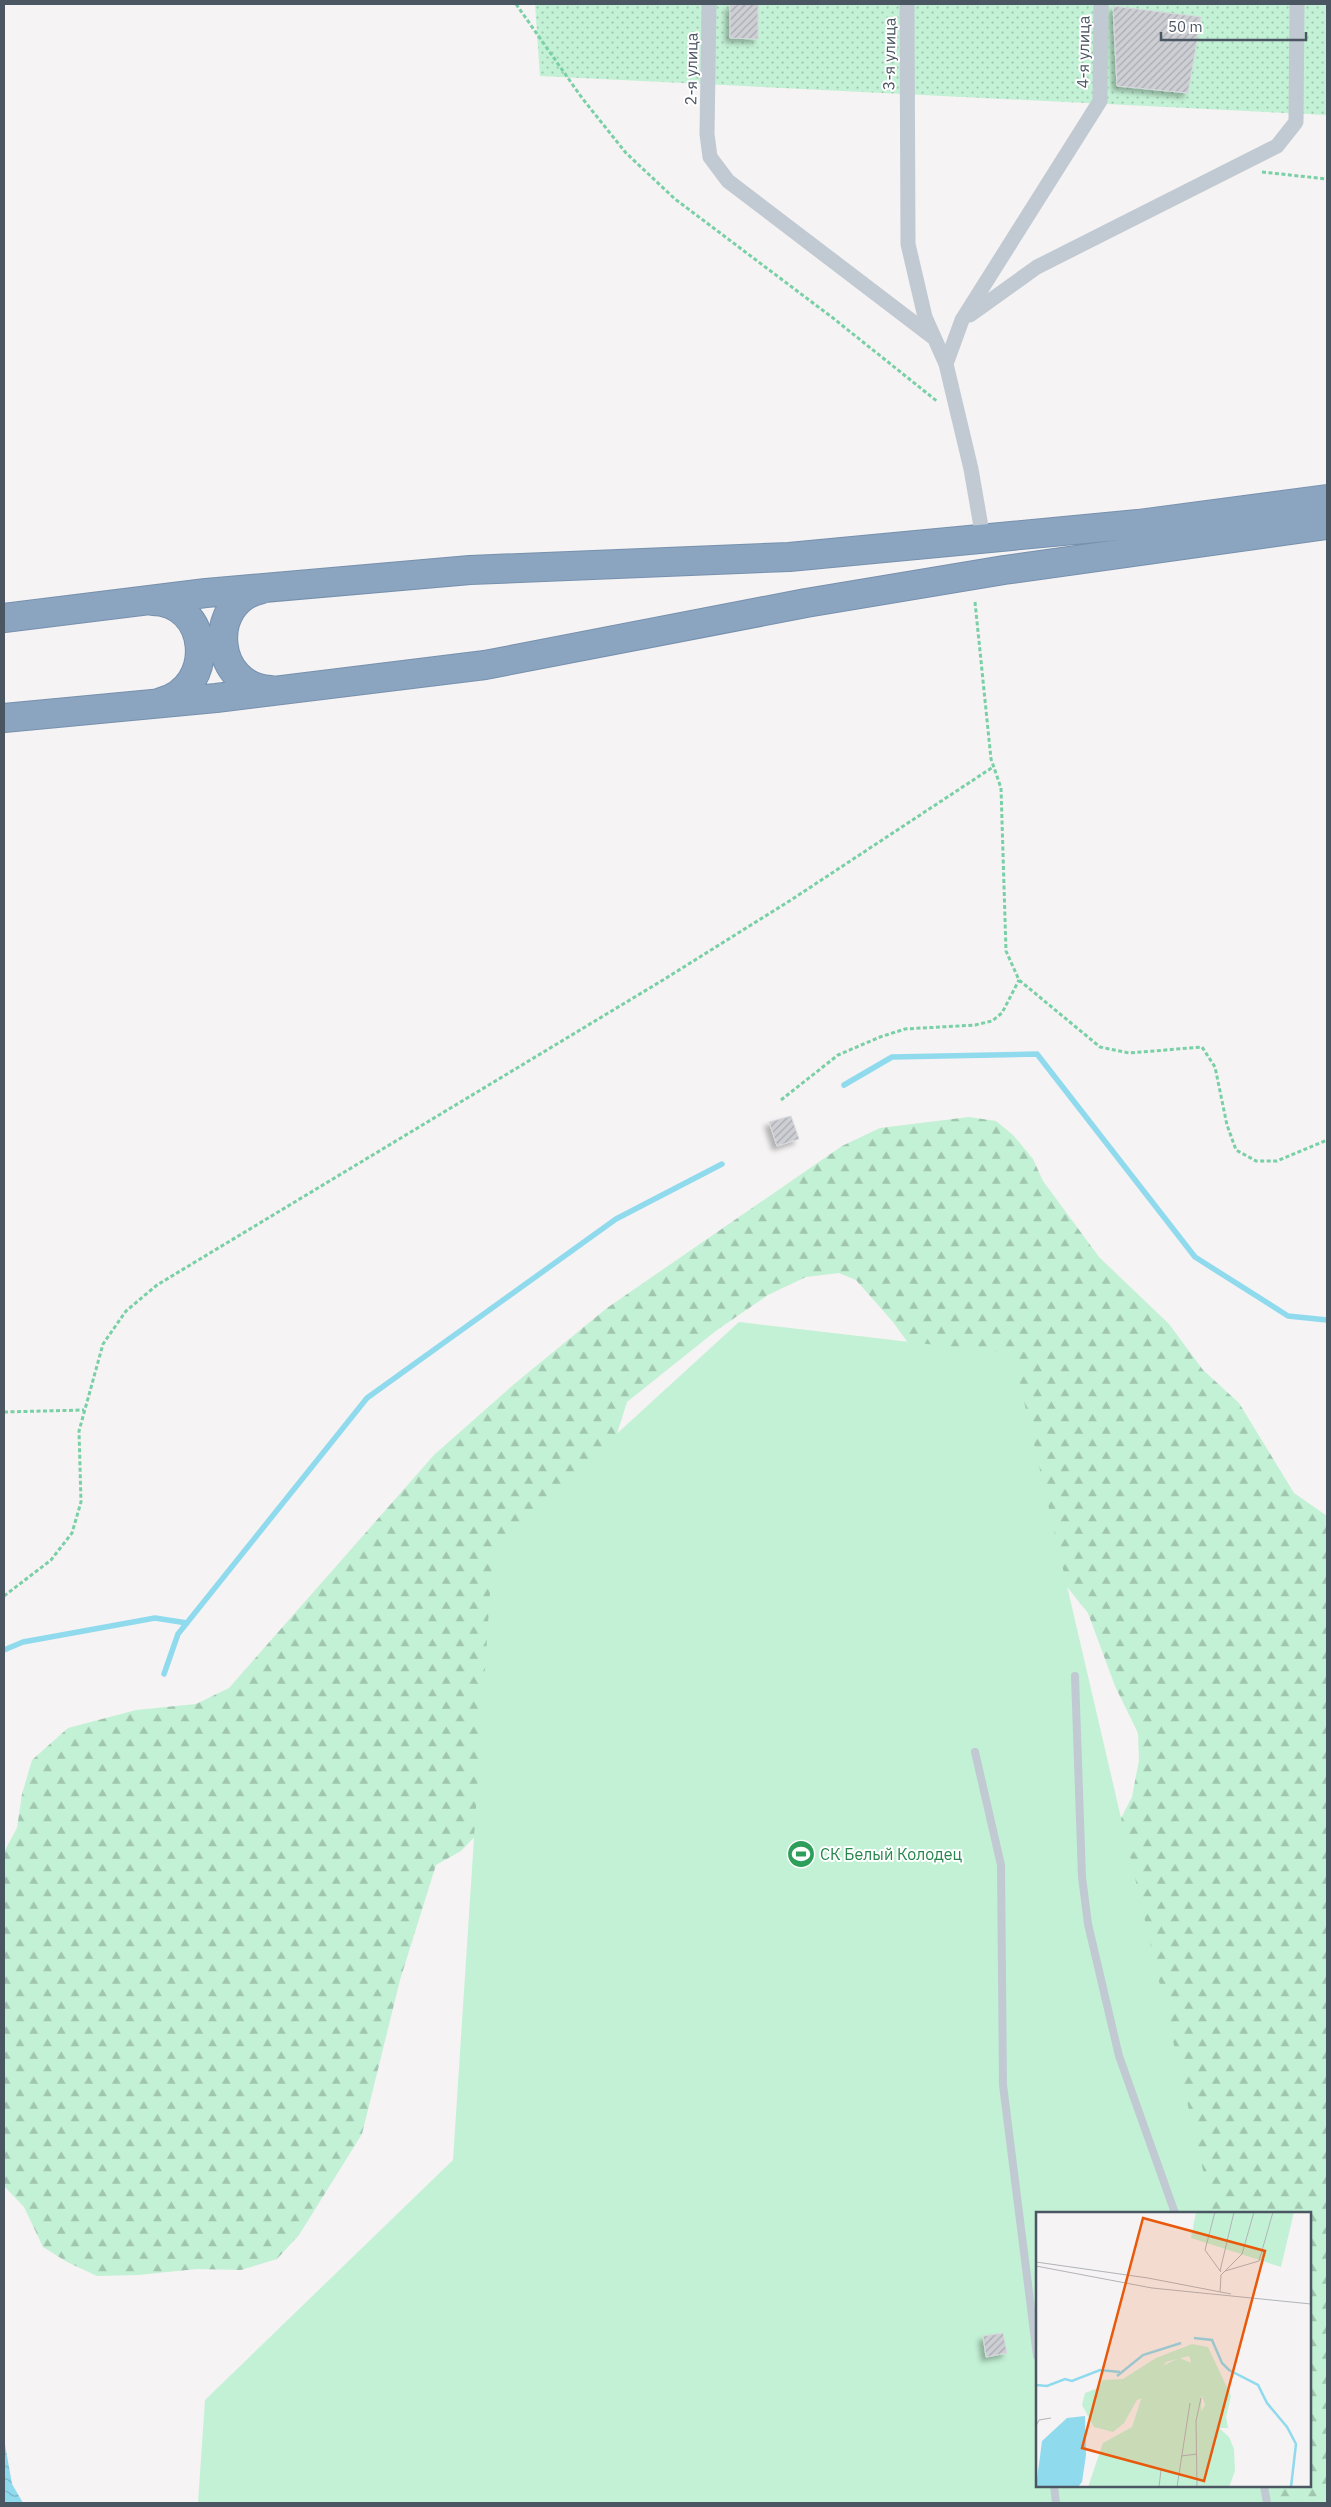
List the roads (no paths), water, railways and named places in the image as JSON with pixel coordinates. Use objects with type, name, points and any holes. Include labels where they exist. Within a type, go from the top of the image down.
[{"type":"highway","points":[[4,618],[268,588],[470,570],[789,556],[1138,524],[1327,499]]},
{"type":"highway","points":[[4,718],[155,704],[485,664],[806,603],[994,572],[1327,526]]},
{"type":"highway","points":[[268,588],[256,590],[235,604],[226,620],[222,638],[227,662],[234,673],[254,687],[279,690]]},
{"type":"highway","points":[[144,601],[162,603],[179,610],[195,629],[201,653],[199,665],[188,687],[178,695],[155,704]]},
{"type":"street","name":"2-я улица","points":[[709,4],[707,134],[710,157],[728,181],[934,338]]},
{"type":"street","name":"3-я улица","points":[[907,4],[908,244],[925,317],[946,364],[971,469],[984,538]]},
{"type":"street","name":"4-я улица","points":[[962,320],[1100,101],[1101,4]]},
{"type":"street","points":[[946,364],[962,320],[1037,267],[1277,146],[1296,122],[1296,4]]},
{"type":"lane","points":[[1075,1676],[1082,1877],[1088,1924],[1119,2056],[1174,2212]]},
{"type":"lane","points":[[975,1752],[1001,1865],[1003,2086],[1034,2311],[1036,2341]]},
{"type":"lane","points":[[1054,2487],[1056,2503]]},
{"type":"lane","points":[[1264,2487],[1267,2503]]},
{"type":"water","points":[[4,2439],[12,2484],[23,2503],[4,2503]]},
{"type":"waterway","points":[[844,1085],[892,1057],[1037,1054],[1195,1257],[1288,1316],[1327,1320]]},
{"type":"waterway","points":[[164,1674],[178,1634],[367,1398],[616,1219],[722,1164]]},
{"type":"waterway","points":[[4,1650],[23,1642],[155,1618],[187,1623]]},
{"type":"place","name":"СК Белый Колодец","points":[[801,1854]]}]
